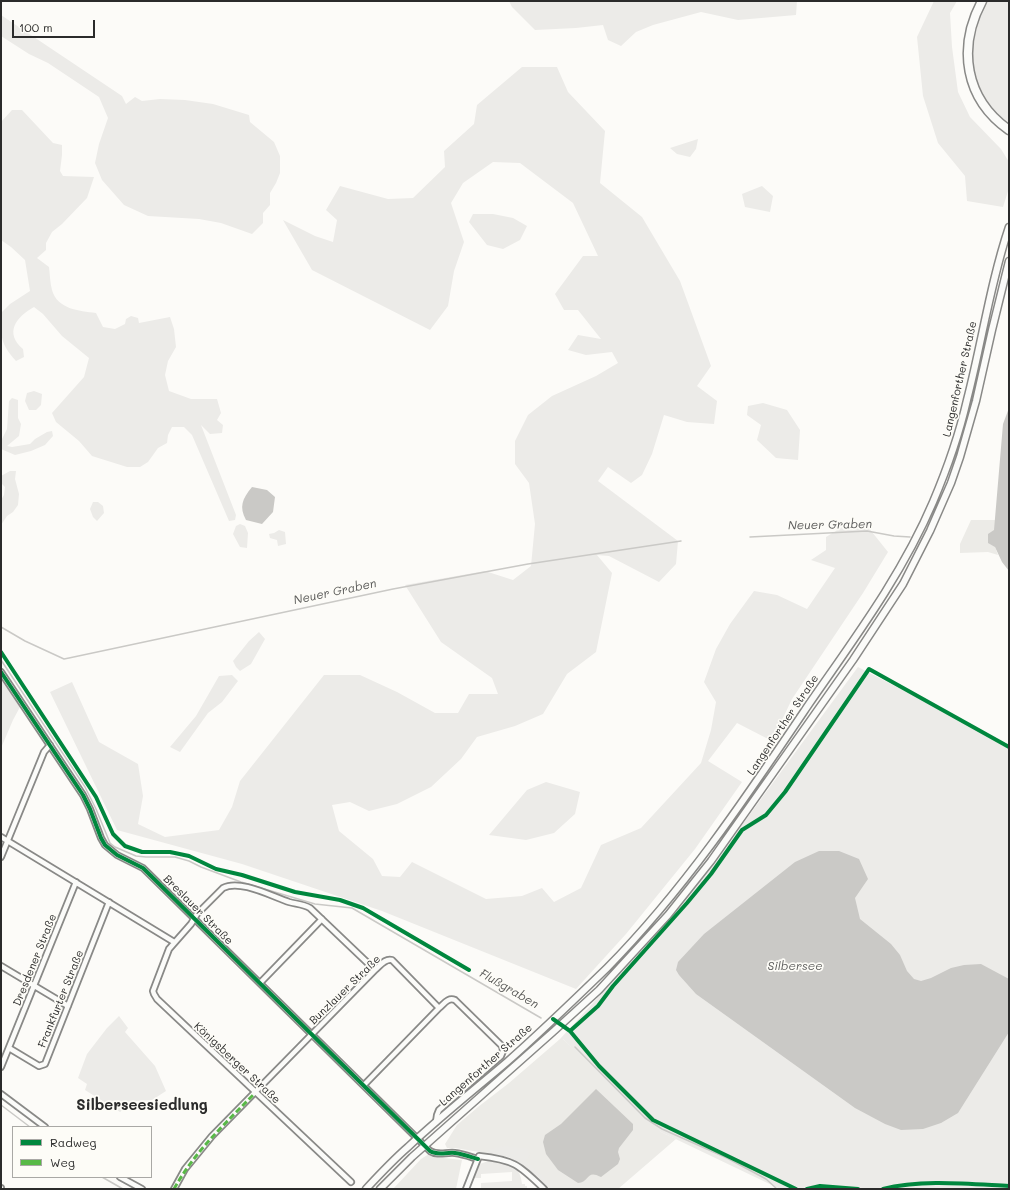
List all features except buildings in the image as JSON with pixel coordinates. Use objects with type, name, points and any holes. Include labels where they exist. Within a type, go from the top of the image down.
[{"type":"highway","points":[[982,3],[974,16],[968,39],[968,68],[976,92],[986,108],[999,123],[1009,130]]},
{"type":"main road","name":"Langenforther Straße","points":[[366,1189],[417,1138],[509,1060],[553,1019],[611,963],[660,910],[722,831],[877,605],[905,559],[921,528],[935,498],[952,454],[968,399],[992,285],[1009,227]]},
{"type":"main road","name":"Langenforther Straße","points":[[380,1189],[424,1146],[599,990],[668,915],[736,825],[849,666],[903,584],[927,537],[951,483],[976,401],[1009,261]]},
{"type":"street","name":"Breslauer Straße","points":[[1,672],[50,745],[90,809],[105,845],[117,855],[143,868],[424,1146]]},
{"type":"street","points":[[1,857],[44,752],[50,745]]},
{"type":"street","points":[[1,837],[174,942]]},
{"type":"street","name":"Dresdener Straße","points":[[1,1067],[76,882]]},
{"type":"street","name":"Königsberger Straße","points":[[351,1182],[157,999],[153,991],[169,949],[174,942],[191,924],[197,914],[223,888],[234,885],[248,888],[291,903],[305,905],[315,912],[375,970]]},
{"type":"street","name":"Frankfurter Straße","points":[[9,1048],[39,1066],[44,1064],[109,902]]},
{"type":"street","points":[[260,983],[322,920]]},
{"type":"street","name":"Bunzlauer Straße","points":[[174,1189],[185,1169],[198,1152],[386,960],[392,960],[439,1008]]},
{"type":"street","points":[[1,966],[68,1006]]},
{"type":"street","points":[[364,1085],[448,999],[452,998],[502,1046],[503,1051],[501,1056],[439,1110],[436,1122]]},
{"type":"street","points":[[1,1094],[44,1126]]},
{"type":"street","points":[[424,1146],[433,1153],[455,1153],[479,1158],[503,1159],[516,1164],[523,1169],[544,1189]]},
{"type":"street","points":[[466,1189],[479,1158]]},
{"type":"street","points":[[122,1178],[142,1189]]},
{"type":"shaded area","points":[[509,1],[797,1],[796,15],[738,20],[701,12],[653,25],[636,32],[621,46],[608,40],[603,25],[535,30],[512,7]]},
{"type":"shaded area","points":[[934,1],[957,1],[950,13],[952,47],[958,92],[970,117],[1001,149],[1009,162],[1009,188],[1003,207],[967,201],[965,176],[938,143],[923,96],[917,37]]},
{"type":"shaded area","points":[[988,1],[1009,1],[1009,126],[1002,121],[985,102],[975,79],[971,53],[977,17],[982,7]]},
{"type":"shaded area","points":[[1,15],[122,96],[126,104],[135,97],[142,101],[160,99],[185,100],[213,104],[249,115],[250,122],[274,142],[280,156],[280,173],[270,193],[270,205],[263,213],[263,223],[252,234],[221,223],[199,219],[148,216],[124,205],[102,180],[95,163],[99,144],[108,118],[99,97],[48,63],[29,54],[1,36]]},
{"type":"shaded area","points":[[522,67],[557,67],[568,92],[605,131],[600,183],[642,217],[680,281],[711,366],[697,386],[717,401],[714,424],[687,422],[664,415],[652,454],[642,475],[631,483],[608,467],[598,481],[678,541],[676,564],[659,582],[609,556],[597,555],[612,573],[596,652],[567,674],[543,714],[515,726],[477,737],[461,759],[431,787],[397,804],[369,811],[350,802],[332,805],[339,831],[373,859],[382,876],[400,877],[412,862],[486,899],[522,896],[542,888],[554,902],[581,888],[601,845],[641,828],[701,763],[711,730],[716,702],[704,682],[716,649],[730,624],[754,591],[777,595],[807,609],[835,568],[811,560],[826,550],[826,537],[844,526],[868,527],[888,552],[863,593],[792,699],[772,741],[737,723],[708,761],[742,782],[695,849],[626,934],[576,989],[382,911],[242,864],[117,830],[50,692],[72,682],[99,742],[138,764],[143,796],[138,824],[165,837],[219,830],[232,807],[240,781],[324,675],[360,675],[397,692],[435,713],[458,713],[469,694],[498,694],[492,678],[441,642],[405,585],[485,571],[513,580],[531,566],[535,524],[529,483],[515,464],[515,441],[528,415],[552,396],[596,376],[618,363],[612,352],[586,355],[568,350],[578,335],[601,339],[578,310],[564,310],[555,294],[583,256],[598,256],[573,203],[520,163],[493,162],[463,183],[451,203],[464,242],[454,271],[448,306],[430,330],[312,270],[283,220],[315,236],[333,242],[337,220],[326,210],[340,186],[388,199],[413,198],[445,167],[444,151],[474,124],[477,105]]},
{"type":"shaded area","points":[[12,110],[22,110],[53,143],[62,145],[60,171],[63,176],[94,177],[87,198],[62,224],[52,232],[46,243],[46,250],[37,258],[49,267],[51,287],[55,296],[64,305],[70,308],[96,313],[103,327],[115,329],[125,324],[126,319],[131,316],[138,318],[139,323],[170,317],[174,329],[176,347],[168,361],[165,375],[169,391],[191,399],[217,399],[221,413],[217,420],[223,425],[222,433],[210,434],[201,425],[236,515],[235,520],[229,521],[192,435],[184,427],[172,427],[168,435],[167,443],[158,448],[148,462],[140,467],[127,467],[92,456],[79,441],[56,422],[52,413],[84,377],[89,358],[62,336],[43,314],[34,307],[18,320],[13,331],[17,343],[23,349],[24,357],[16,361],[4,344],[2,339],[1,313],[10,304],[30,291],[25,260],[1,240],[1,122]]},
{"type":"shaded area","points":[[698,139],[696,149],[690,157],[677,154],[670,148]]},
{"type":"shaded area","points":[[762,186],[773,196],[770,212],[745,207],[742,194]]},
{"type":"shaded area","points":[[473,214],[493,214],[513,218],[527,226],[520,240],[503,249],[487,245],[469,222]]},
{"type":"shaded area","points":[[34,391],[42,394],[41,405],[36,410],[29,410],[25,401],[27,393]]},
{"type":"shaded area","points":[[12,398],[18,400],[18,418],[21,424],[19,436],[7,446],[12,447],[30,444],[35,439],[47,432],[52,431],[53,436],[45,445],[31,451],[15,455],[1,449],[1,441],[7,429],[9,401]]},
{"type":"shaded area","points":[[763,403],[787,410],[800,430],[798,460],[776,458],[757,440],[761,425],[747,415],[748,406]]},
{"type":"shaded area","points":[[10,471],[16,471],[15,479],[19,494],[18,505],[13,512],[7,516],[1,525],[1,500],[4,495],[5,487],[1,483],[1,476]]},
{"type":"shaded area","points":[[93,502],[98,502],[103,506],[104,513],[97,521],[93,517],[90,509]]},
{"type":"shaded area","points":[[971,520],[995,520],[995,547],[998,555],[988,552],[960,553],[960,544]]},
{"type":"shaded area","points":[[240,524],[245,526],[248,533],[247,548],[240,547],[233,534],[236,526]]},
{"type":"shaded area","points":[[279,530],[285,532],[286,544],[278,546],[277,540],[270,538],[269,534]]},
{"type":"shaded area","points":[[259,632],[265,639],[251,664],[240,671],[233,661],[249,641]]},
{"type":"shaded area","points":[[858,667],[1009,745],[1009,1189],[780,1189],[661,1132],[643,1120],[563,1039],[560,1039],[671,918],[714,863]]},
{"type":"shaded area","points":[[232,675],[238,681],[222,702],[208,713],[180,752],[170,747],[196,716],[219,676]]},
{"type":"shaded area","points":[[1,678],[20,707],[1,748]]},
{"type":"shaded area","points":[[546,782],[580,792],[575,814],[554,833],[526,840],[489,835],[527,790]]},
{"type":"shaded area","points":[[119,1016],[128,1028],[125,1032],[155,1066],[166,1091],[152,1100],[135,1101],[120,1112],[85,1090],[87,1084],[78,1078],[87,1054],[107,1028]]},
{"type":"shaded area","points":[[560,1039],[563,1039],[661,1132],[676,1139],[618,1189],[549,1189],[524,1166],[509,1157],[447,1148],[445,1144],[457,1125]]},
{"type":"shaded area","points":[[506,1146],[527,1148],[530,1155],[526,1161],[556,1189],[549,1189],[516,1161],[509,1157],[486,1153],[489,1149]]},
{"type":"shaded area","points":[[429,1154],[434,1157],[462,1160],[456,1189],[393,1189],[421,1159]]},
{"type":"shaded area","points":[[491,1160],[503,1162],[516,1168],[521,1177],[522,1184],[525,1184],[525,1186],[529,1189],[481,1189],[481,1183],[512,1181],[512,1172],[481,1174],[481,1178],[474,1178],[480,1164]]},
{"type":"water","points":[[1009,408],[1009,571],[1002,562],[995,547],[988,543],[988,534],[994,530],[1003,424]]},
{"type":"water","points":[[252,487],[267,490],[275,497],[273,512],[262,524],[246,520],[244,515],[242,507],[244,499]]},
{"type":"water","name":"Silbersee","points":[[819,851],[839,851],[859,859],[868,879],[855,898],[860,919],[891,944],[900,955],[907,971],[914,979],[921,981],[931,978],[951,968],[964,965],[981,964],[1009,979],[1009,1032],[958,1113],[941,1123],[923,1129],[901,1130],[885,1124],[855,1108],[696,994],[676,970],[678,962],[704,934],[795,862]]},
{"type":"water","points":[[596,1089],[633,1124],[633,1130],[619,1148],[618,1152],[620,1159],[618,1164],[601,1177],[593,1174],[590,1175],[585,1181],[578,1183],[558,1170],[546,1154],[543,1142],[545,1135],[561,1124]]},
{"type":"waterway","name":"Neuer Graben","points":[[750,537],[867,531],[894,536],[910,537]]},
{"type":"waterway","name":"Neuer Graben","points":[[1,627],[25,641],[64,659],[393,589],[528,564],[681,541]]},
{"type":"waterway","name":"Flußgraben","points":[[1,660],[85,787],[110,843],[115,847],[136,856],[175,857],[189,861],[241,882],[315,904],[352,908],[541,1018]]},
{"type":"waterway","name":"Flußgraben","points":[[575,1047],[645,1118],[662,1129],[727,1158],[766,1179],[777,1189]]},
{"type":"waterway","points":[[1,1105],[29,1126]]},
{"type":"waterway","points":[[104,1178],[123,1189]]},
{"type":"marked path","points":[[174,1189],[182,1175],[201,1150],[255,1093]]},
{"type":"cycle path","points":[[1,652],[96,797],[113,834],[125,846],[142,852],[170,852],[189,856],[216,869],[242,875],[295,892],[340,900],[363,908],[469,970]]},
{"type":"cycle path","points":[[570,1031],[598,1006],[613,986],[687,903],[711,874],[742,830],[766,815],[785,792],[869,669],[1009,747]]},
{"type":"cycle path","points":[[1,672],[83,795],[105,845],[117,855],[143,868],[430,1151],[439,1154],[458,1153],[478,1159]]},
{"type":"cycle path","points":[[553,1019],[570,1031],[599,1066],[653,1120],[796,1189]]},
{"type":"cycle path","points":[[883,1189],[929,1183],[962,1183],[1009,1186]]},
{"type":"cycle path","points":[[807,1189],[820,1186],[858,1189]]},
{"type":"district","name":"Silberseesiedlung","points":[[142,1105]]}]
